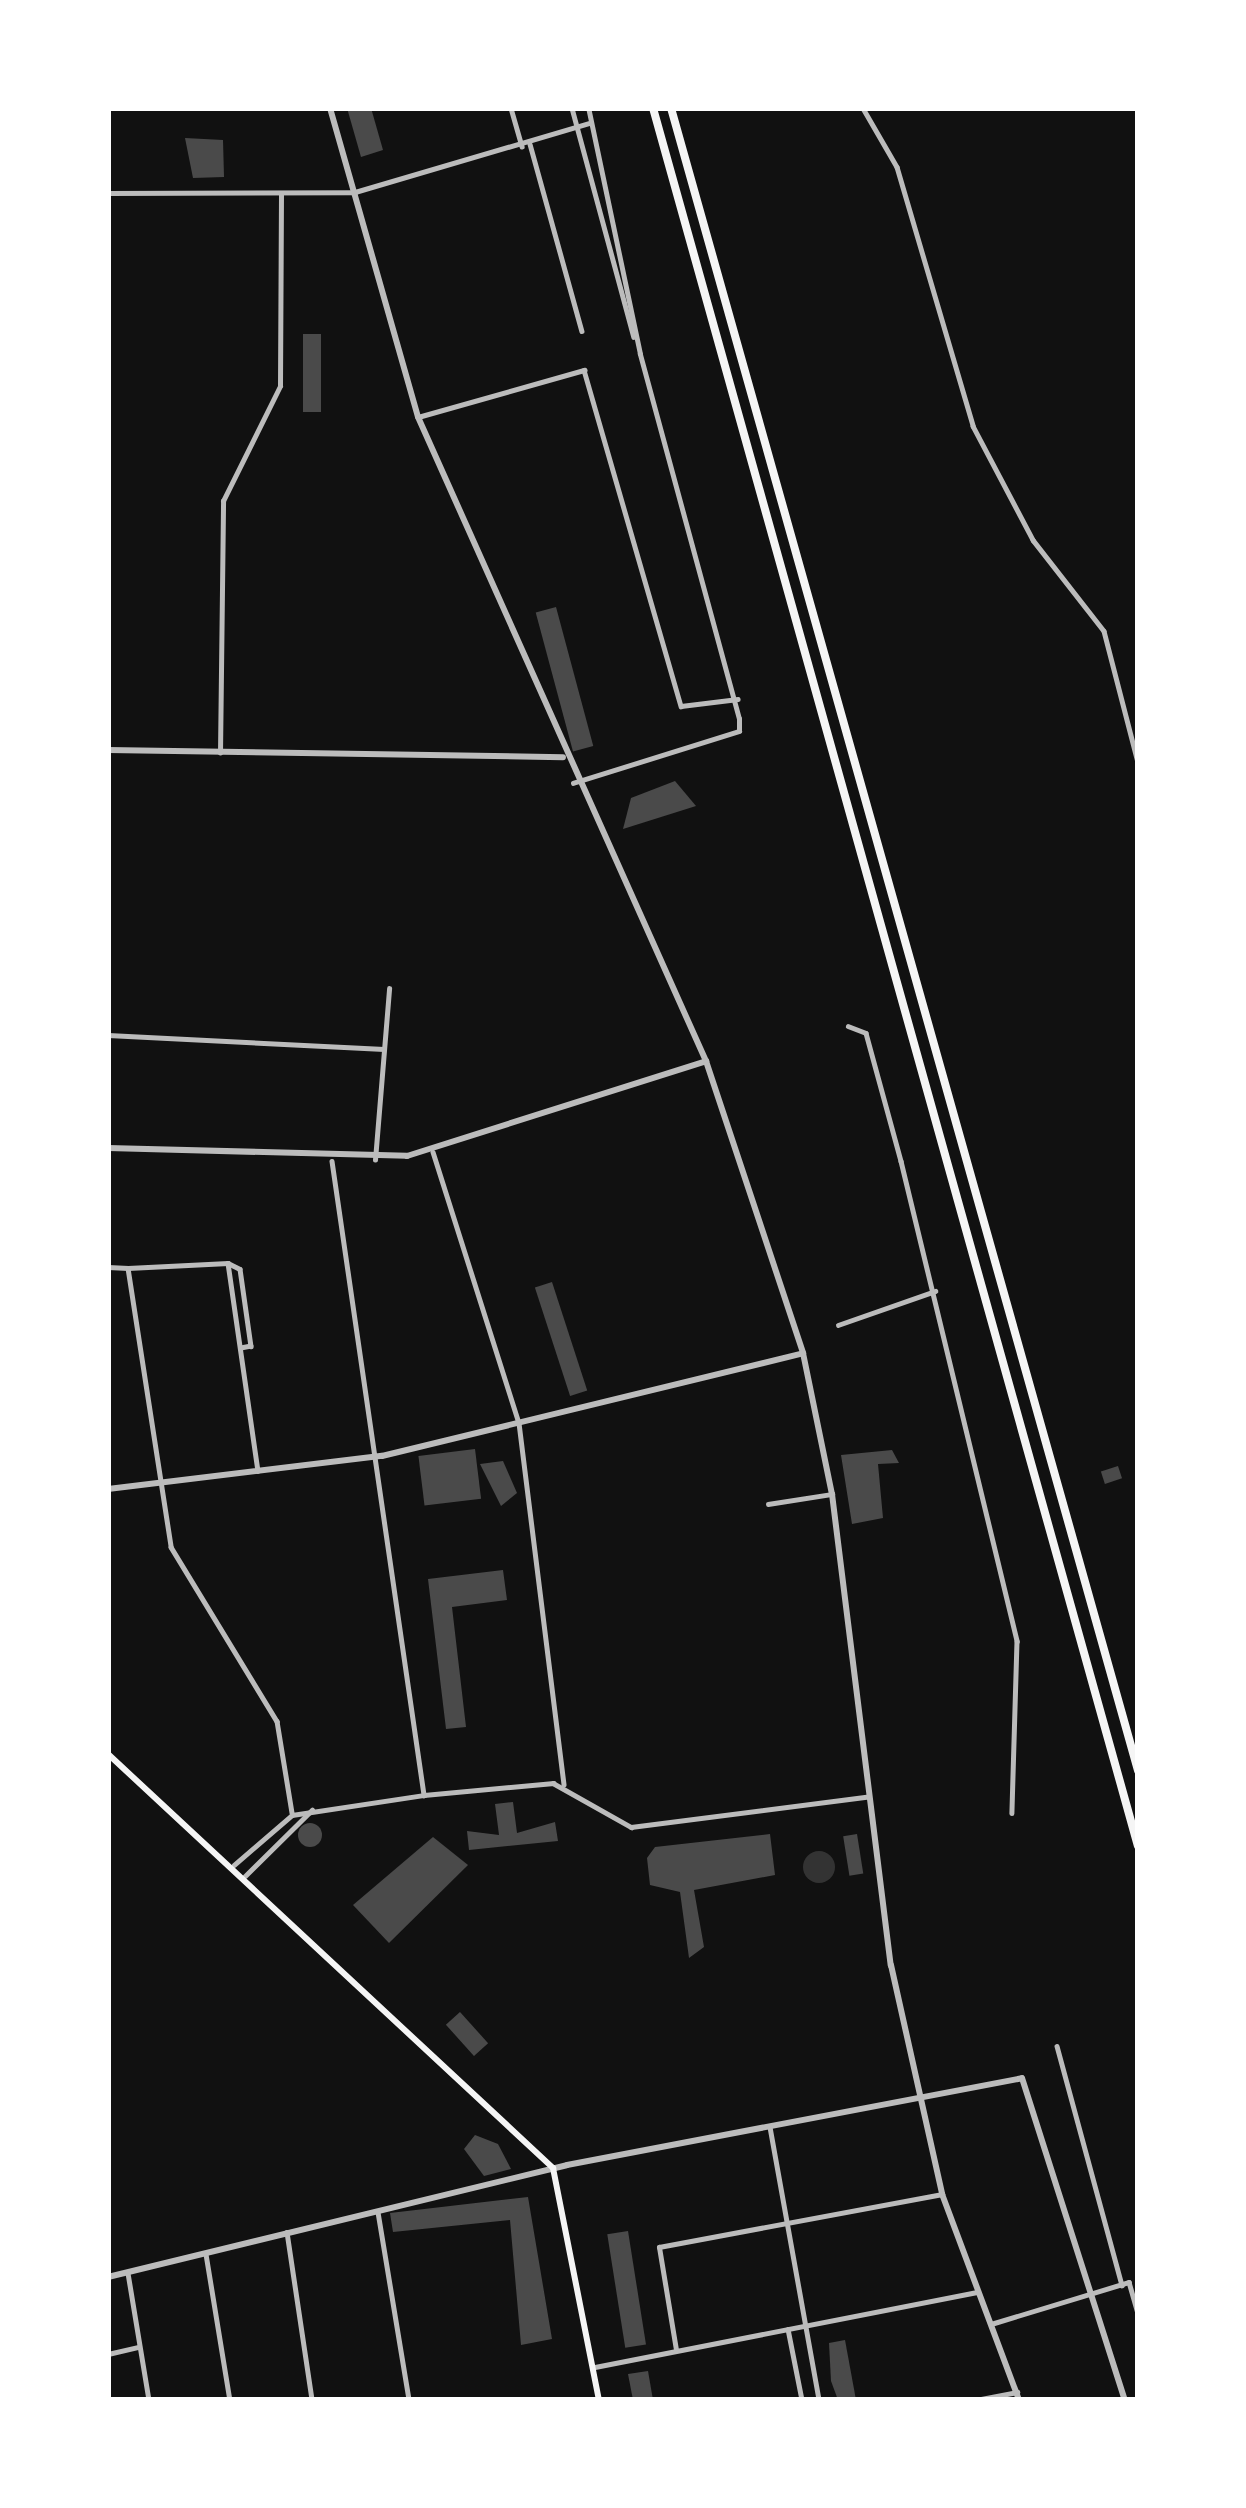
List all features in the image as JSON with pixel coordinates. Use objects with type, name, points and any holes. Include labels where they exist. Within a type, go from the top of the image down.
[{"type":"highway","points":[[652,108],[1138,1846]]},
{"type":"highway","points":[[671,108],[1138,1772]]},
{"type":"main road","points":[[108,1754],[234,1865],[553,2168],[599,2400]]},
{"type":"street","points":[[331,108],[418,417],[522,638],[573,783],[706,1061],[803,1353],[832,1494],[866,1797],[921,2103],[942,2194],[1018,2396],[976,2400]]},
{"type":"street","points":[[511,108],[582,331]]},
{"type":"street","points":[[572,108],[738,699],[739,731],[573,783]]},
{"type":"street","points":[[588,108],[640,354]]},
{"type":"street","points":[[863,108],[897,167],[973,426],[1034,539],[1104,631],[1138,762]]},
{"type":"street","points":[[108,193],[355,192],[593,122]]},
{"type":"street","points":[[220,753],[223,501],[280,386],[281,195]]},
{"type":"street","points":[[418,417],[584,370],[681,706],[738,699]]},
{"type":"street","points":[[108,750],[563,757]]},
{"type":"street","points":[[375,1160],[388,989]]},
{"type":"street","points":[[848,1026],[866,1033],[935,1292],[1022,1671],[1012,1813]]},
{"type":"street","points":[[108,1035],[384,1049]]},
{"type":"street","points":[[108,1148],[332,1160],[433,1152],[706,1061]]},
{"type":"street","points":[[433,1152],[519,1423],[564,1785]]},
{"type":"street","points":[[332,1160],[382,1456],[424,1795]]},
{"type":"street","points":[[108,1267],[228,1263],[258,1471]]},
{"type":"street","points":[[128,1268],[171,1547],[277,1721],[292,1815]]},
{"type":"street","points":[[838,1325],[935,1292]]},
{"type":"street","points":[[108,1490],[382,1456],[803,1353]]},
{"type":"street","points":[[767,1504],[832,1494]]},
{"type":"street","points":[[234,1865],[292,1815],[316,1806],[564,1785],[631,1827],[866,1797]]},
{"type":"street","points":[[245,1876],[316,1806]]},
{"type":"street","points":[[1057,2046],[1122,2285],[1138,2313]]},
{"type":"street","points":[[108,2277],[553,2168],[921,2103],[1029,2079],[1125,2400]]},
{"type":"street","points":[[770,2127],[819,2400]]},
{"type":"street","points":[[676,2350],[659,2247],[942,2194]]},
{"type":"street","points":[[378,2212],[409,2400]]},
{"type":"street","points":[[287,2232],[312,2400]]},
{"type":"street","points":[[206,2254],[230,2400]]},
{"type":"street","points":[[128,2272],[149,2400]]},
{"type":"street","points":[[991,2324],[1122,2285]]},
{"type":"street","points":[[595,2367],[977,2292]]},
{"type":"street","points":[[788,2330],[802,2400]]},
{"type":"street","points":[[108,2354],[140,2346]]},
{"type":"shaded area","points":[[819,1851],[830,1856],[835,1867],[830,1878],[819,1883],[808,1878],[803,1867],[808,1856]]},
{"type":"building","points":[[347,108],[371,108],[383,150],[361,157]]},
{"type":"building","points":[[185,138],[223,140],[224,177],[193,178]]},
{"type":"building","points":[[303,334],[321,334],[321,412],[303,412]]},
{"type":"building","points":[[556,607],[593,746],[573,752],[536,612]]},
{"type":"building","points":[[675,781],[696,806],[623,829],[631,798]]},
{"type":"building","points":[[552,1282],[587,1390],[570,1396],[535,1288]]},
{"type":"building","points":[[475,1449],[481,1499],[425,1506],[418,1456]]},
{"type":"building","points":[[892,1450],[899,1463],[878,1464],[883,1518],[852,1524],[841,1455]]},
{"type":"building","points":[[503,1461],[517,1493],[501,1506],[480,1464]]},
{"type":"building","points":[[1118,1466],[1122,1478],[1105,1484],[1101,1472]]},
{"type":"building","points":[[503,1570],[507,1600],[452,1607],[466,1727],[446,1729],[428,1579]]},
{"type":"building","points":[[513,1802],[517,1833],[555,1822],[558,1841],[469,1850],[467,1831],[499,1835],[495,1804]]},
{"type":"building","points":[[310,1823],[322,1835],[310,1847],[298,1835]]},
{"type":"building","points":[[770,1834],[775,1875],[694,1890],[704,1947],[689,1958],[680,1892],[650,1885],[647,1858],[655,1847]]},
{"type":"building","points":[[857,1834],[863,1874],[849,1876],[843,1836]]},
{"type":"building","points":[[433,1837],[468,1865],[389,1943],[353,1905]]},
{"type":"building","points":[[460,2012],[488,2043],[474,2056],[446,2025]]},
{"type":"building","points":[[475,2135],[498,2144],[511,2169],[484,2176],[464,2149]]},
{"type":"building","points":[[528,2197],[552,2339],[521,2345],[510,2220],[393,2232],[390,2213]]},
{"type":"building","points":[[628,2231],[646,2345],[625,2348],[607,2234]]},
{"type":"building","points":[[845,2340],[856,2400],[838,2400],[831,2381],[829,2343]]},
{"type":"building","points":[[648,2371],[653,2400],[633,2400],[628,2374]]}]
